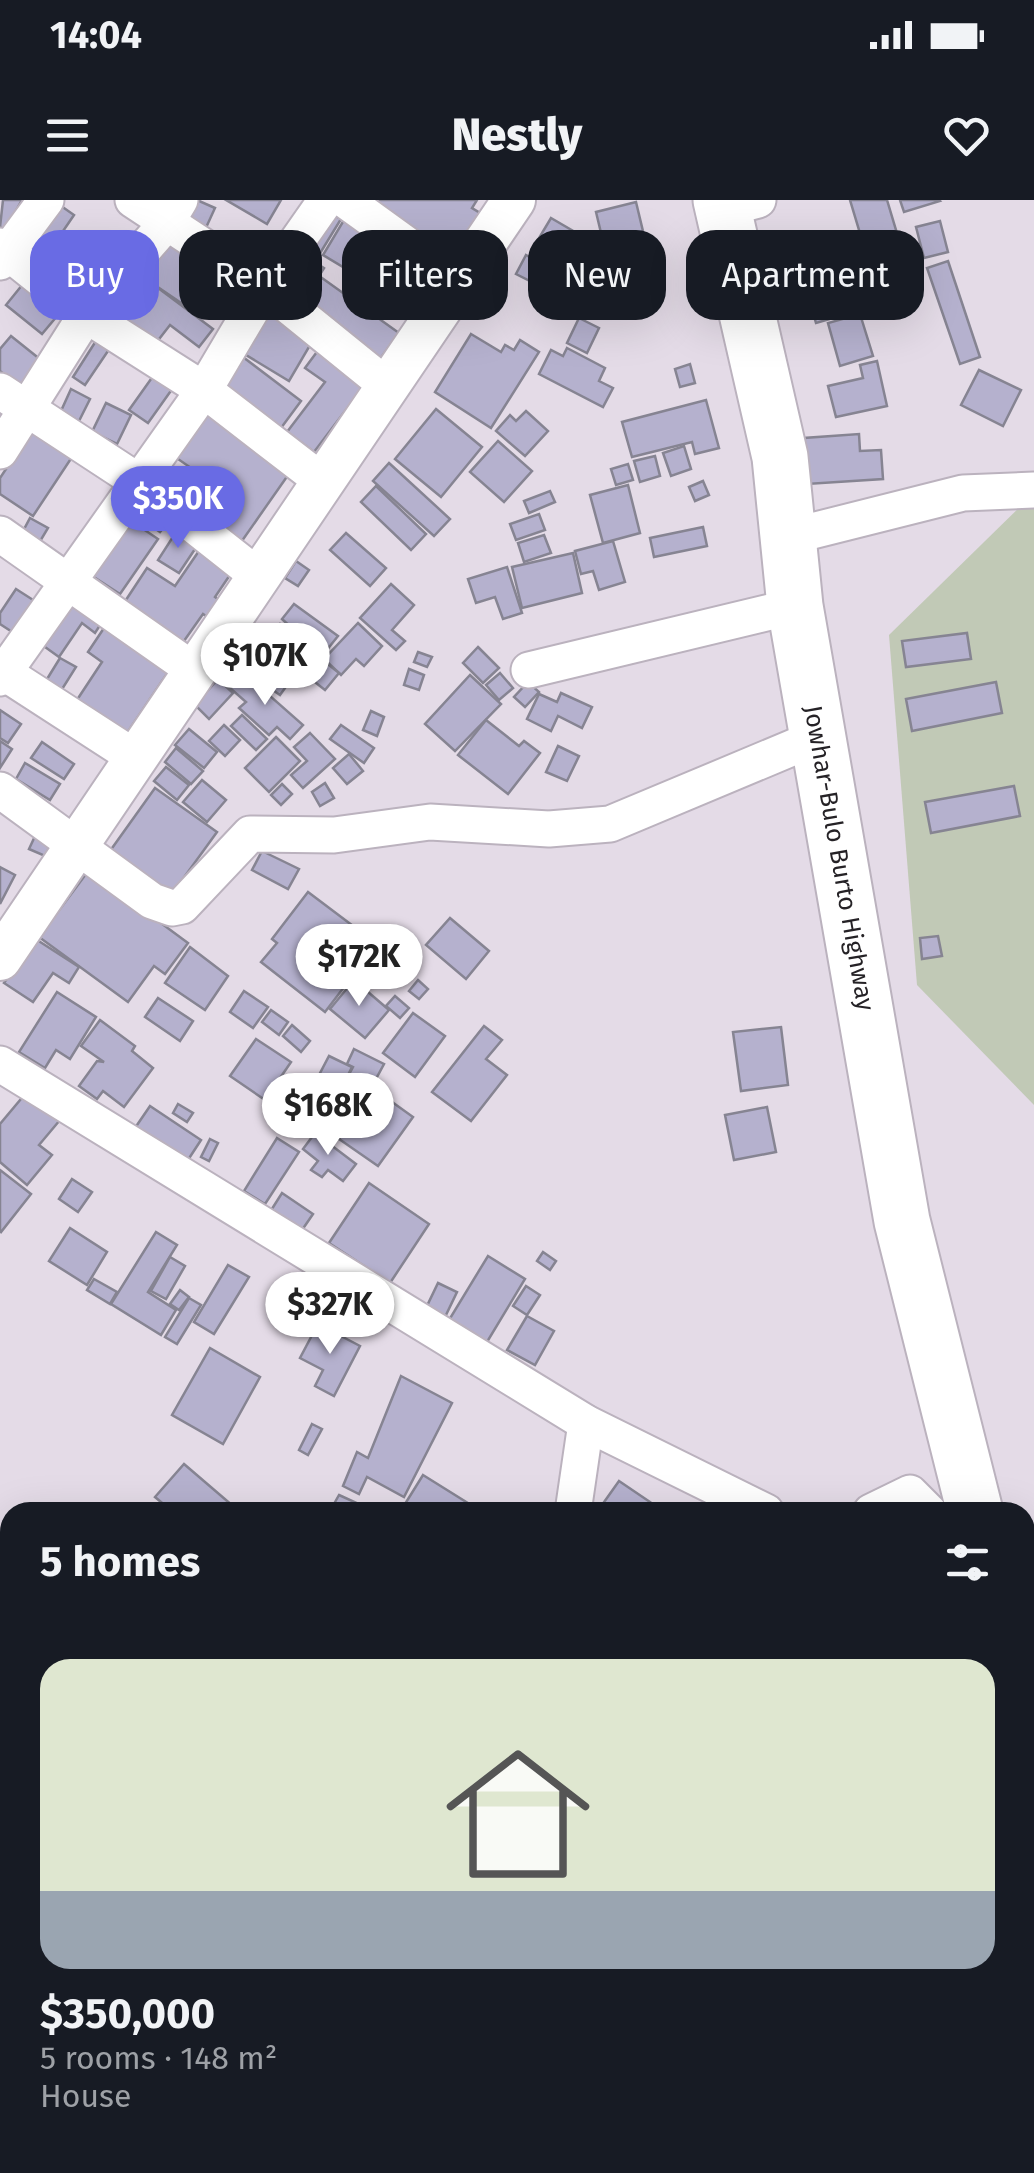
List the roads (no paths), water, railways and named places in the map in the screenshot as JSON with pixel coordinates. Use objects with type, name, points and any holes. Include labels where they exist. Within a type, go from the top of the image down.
[{"type":"main road","name":"Jowhar-Bulo Burto Highway","points":[[734,203],[780,456],[795,606],[902,1221],[972,1502]]},
{"type":"street","points":[[30,274],[2,253],[46,200]]},
{"type":"street","points":[[133,200],[173,212],[195,230]]},
{"type":"street","points":[[305,230],[326,200]]},
{"type":"street","points":[[345,200],[386,230]]},
{"type":"street","points":[[493,230],[514,200]]},
{"type":"street","points":[[0,451],[13,400],[82,320]]},
{"type":"street","points":[[94,320],[204,390],[322,481]]},
{"type":"street","points":[[136,758],[1,674],[204,390],[245,320]]},
{"type":"street","points":[[305,320],[386,386]]},
{"type":"street","points":[[6,937],[75,848],[431,320]]},
{"type":"street","points":[[13,400],[139,482],[258,576]]},
{"type":"street","points":[[788,537],[963,493],[1034,490]]},
{"type":"street","points":[[0,534],[194,671]]},
{"type":"street","points":[[529,670],[795,606]]},
{"type":"street","points":[[0,790],[152,901],[172,908],[182,906],[250,834],[334,834],[430,822],[548,829],[610,824],[818,736]]},
{"type":"street","points":[[0,1064],[586,1423],[746,1502]]},
{"type":"street","points":[[574,1502],[586,1423]]},
{"type":"street","points":[[892,1502],[910,1493],[919,1502]]}]
